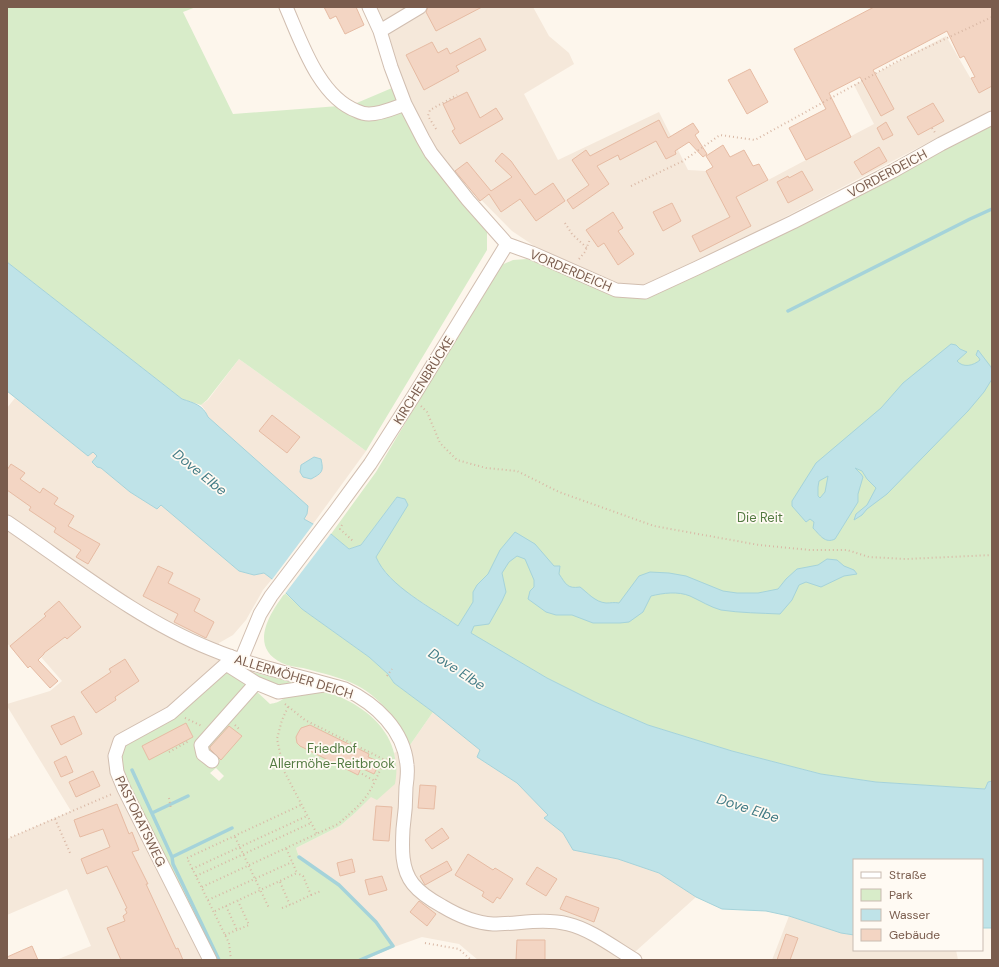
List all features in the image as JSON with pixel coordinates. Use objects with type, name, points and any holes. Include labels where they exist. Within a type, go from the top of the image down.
[{"type":"street","points":[[286,7],[310,62],[329,90],[348,108],[369,114],[390,110],[405,104]]},
{"type":"street","name":"VORDERDEICH","points":[[369,7],[380,31],[390,67],[405,104],[426,144],[468,200],[507,244],[532,253],[616,290],[645,292],[793,222],[992,118]]},
{"type":"street","points":[[380,31],[420,7]]},
{"type":"street","name":"KIRCHENBRÜCKE","points":[[232,660],[271,596],[370,464],[507,244]]},
{"type":"street","name":"ALLERMÖHER DEICH","points":[[7,523],[115,597],[166,628],[232,660],[345,689],[358,695],[377,709],[394,729],[405,751],[408,767],[403,839],[403,862],[413,884],[422,894],[449,910],[478,922],[492,924],[551,921],[569,924],[595,935],[635,960]]},
{"type":"street","points":[[232,660],[256,683],[278,692],[328,684]]},
{"type":"street","name":"PASTORATSWEG","points":[[210,960],[124,789],[117,772],[115,756],[120,741],[171,713],[232,660]]},
{"type":"street","points":[[212,762],[204,754],[201,746],[256,683]]},
{"type":"path","points":[[631,186],[683,161],[720,135],[755,140],[898,61],[992,17]]},
{"type":"path","points":[[436,129],[428,116],[430,110],[457,95]]},
{"type":"path","points":[[565,223],[572,234],[587,248]]},
{"type":"path","points":[[576,260],[586,252],[590,239]]},
{"type":"path","points":[[413,397],[427,412],[440,443],[457,460],[486,468],[517,471],[559,492],[654,526],[759,545],[810,550],[846,550],[869,557],[906,559],[992,555]]},
{"type":"path","points":[[336,511],[345,514],[340,529],[354,542]]},
{"type":"path","points":[[387,676],[392,669]]},
{"type":"path","points":[[278,692],[288,707],[305,720],[385,760]]},
{"type":"path","points":[[288,707],[282,720],[277,739],[284,771],[317,834]]},
{"type":"path","points":[[171,713],[176,722],[185,718],[213,731]]},
{"type":"path","points":[[169,752],[194,739]]},
{"type":"path","points":[[202,887],[338,824],[369,794],[385,760],[391,757]]},
{"type":"path","points":[[362,774],[375,780]]},
{"type":"path","points":[[7,839],[124,789]]},
{"type":"path","points":[[169,798],[171,809]]},
{"type":"path","points":[[231,960],[229,943],[187,858],[301,805]]},
{"type":"path","points":[[192,869],[307,816]]},
{"type":"path","points":[[55,819],[70,853]]},
{"type":"path","points":[[196,876],[310,823]]},
{"type":"path","points":[[235,836],[269,908]]},
{"type":"path","points":[[286,848],[297,874]]},
{"type":"path","points":[[208,900],[292,862]]},
{"type":"path","points":[[214,912],[297,874],[303,876],[312,895]]},
{"type":"path","points":[[280,882],[290,905]]},
{"type":"path","points":[[282,908],[321,891]]},
{"type":"path","points":[[225,935],[249,924],[238,901]]},
{"type":"path","points":[[226,906],[237,930]]},
{"type":"path","points":[[425,943],[459,949],[470,960]]},
{"type":"shaded area","points":[[370,7],[533,7],[549,36],[569,53],[574,64],[524,94],[558,160],[659,112],[688,170],[706,171],[723,204],[874,124],[854,85],[946,36],[979,93],[992,86],[992,111],[933,140],[645,290],[616,289],[573,272],[512,231],[426,144]]},
{"type":"shaded area","points":[[239,359],[366,451],[313,524],[304,519],[307,514],[208,417],[201,405],[208,400]]},
{"type":"shaded area","points":[[15,398],[88,456],[92,452],[98,456],[101,468],[130,492],[157,509],[161,505],[239,571],[254,575],[264,573],[272,579],[263,590],[246,620],[233,635],[219,643],[217,656],[226,671],[192,703],[213,960],[56,960],[91,946],[67,889],[7,915],[7,839],[71,811],[7,706],[7,704],[50,691],[62,681],[41,657],[28,668],[7,643],[7,408]]},
{"type":"shaded area","points":[[433,712],[480,750],[477,757],[517,783],[548,815],[544,818],[563,833],[573,850],[618,859],[659,873],[696,897],[626,960],[478,960],[459,944],[422,937],[394,947],[376,922],[339,885],[299,857],[296,848],[340,826],[355,813],[396,765],[394,753],[410,745]]},
{"type":"shaded area","points":[[789,916],[841,933],[853,935],[853,951],[956,951],[958,960],[772,960]]},
{"type":"green space","points":[[7,7],[196,7],[183,12],[233,114],[352,105],[392,88],[420,147],[487,232],[487,250],[366,451],[239,359],[207,400],[201,405],[182,399],[7,262]]},
{"type":"green space","name":"Die Reit","points":[[992,125],[992,781],[988,782],[985,789],[876,782],[821,774],[732,751],[648,725],[595,702],[547,678],[458,626],[400,588],[380,566],[375,557],[397,497],[361,545],[349,549],[331,534],[376,472],[499,266],[513,260],[527,259],[553,269],[646,297],[796,228]]},
{"type":"green space","points":[[285,593],[302,609],[369,657],[388,674],[394,683],[433,712],[410,745],[395,720],[382,704],[367,691],[338,678],[284,664],[272,656],[266,648],[264,639],[265,630],[273,610]]},
{"type":"green space","points":[[240,669],[304,685],[283,687],[260,680]]},
{"type":"green space","name":"Friedhof Allermöhe-Reitbrook","points":[[226,671],[252,687],[270,704],[279,702],[292,694],[320,691],[339,696],[362,709],[383,729],[392,746],[395,755],[396,767],[395,784],[377,800],[371,797],[340,826],[296,848],[299,857],[339,885],[376,922],[394,947],[364,960],[213,960],[120,765],[120,753],[125,743]],"holes":[[[216,768],[224,776],[219,781],[210,773]]]},
{"type":"water","name":"Dove Elbe","points":[[7,262],[182,399],[201,407],[208,417],[308,506],[307,514],[304,519],[331,534],[349,549],[361,545],[397,497],[405,499],[408,505],[376,557],[382,568],[400,587],[458,626],[473,602],[473,592],[477,585],[488,574],[500,550],[515,532],[535,544],[554,566],[560,566],[559,574],[567,585],[572,587],[580,587],[595,599],[606,603],[619,603],[639,576],[650,572],[686,576],[723,591],[758,593],[778,589],[797,569],[818,565],[827,559],[837,560],[844,566],[854,570],[857,574],[844,576],[821,587],[806,582],[799,585],[792,600],[780,614],[721,610],[685,594],[670,593],[651,596],[643,612],[629,622],[593,623],[572,615],[556,615],[546,612],[528,599],[530,591],[534,587],[534,580],[525,559],[517,556],[509,562],[502,573],[506,592],[489,624],[474,626],[471,633],[547,678],[595,702],[648,725],[732,751],[821,774],[876,782],[985,789],[988,782],[992,781],[992,928],[983,928],[983,859],[853,859],[853,935],[841,933],[789,916],[766,911],[722,909],[696,897],[659,873],[618,859],[573,850],[563,833],[544,818],[548,815],[517,783],[477,757],[480,750],[394,683],[388,674],[369,657],[302,609],[264,573],[254,575],[239,571],[161,505],[157,509],[130,492],[92,462],[97,456],[93,452],[88,456],[7,391]]},
{"type":"water","points":[[951,344],[956,345],[960,349],[967,352],[957,361],[962,365],[971,365],[980,360],[976,355],[978,350],[991,367],[992,371],[992,379],[984,392],[968,411],[887,494],[854,520],[856,514],[867,505],[876,488],[867,479],[862,471],[855,468],[863,477],[858,494],[858,502],[835,539],[825,540],[813,528],[814,522],[810,519],[806,522],[792,506],[792,501],[816,463],[881,408],[903,383]],"holes":[[[828,476],[825,492],[820,498],[818,496],[819,481]]]},
{"type":"water","points":[[314,457],[321,459],[321,472],[311,479],[303,477],[300,472],[301,465]]},
{"type":"pier","points":[[315,522],[332,532],[284,595],[271,581]]},
{"type":"building","points":[[324,7],[356,7],[364,25],[345,34],[336,16],[330,19]]},
{"type":"building","points":[[428,7],[482,7],[436,31],[426,12]]},
{"type":"building","points":[[874,7],[992,7],[992,86],[979,93],[971,78],[975,77],[964,56],[960,58],[947,31],[873,70],[894,109],[881,116],[860,77],[829,93],[851,137],[806,160],[789,128],[826,109],[794,49]]},
{"type":"building","points":[[480,38],[486,50],[456,66],[459,71],[424,90],[406,55],[432,42],[438,53],[447,48],[450,54]]},
{"type":"building","points":[[750,69],[768,102],[747,114],[728,80]]},
{"type":"building","points":[[467,92],[480,118],[496,108],[503,119],[460,144],[452,131],[455,129],[443,104]]},
{"type":"building","points":[[933,103],[944,121],[918,135],[907,117]]},
{"type":"building","points":[[659,120],[668,138],[693,123],[699,132],[695,135],[707,154],[703,157],[689,142],[675,151],[676,154],[666,159],[656,141],[620,160],[618,155],[597,166],[609,184],[573,209],[567,200],[589,185],[572,160],[586,150],[590,156]]},
{"type":"building","points":[[886,122],[893,135],[883,140],[877,128]]},
{"type":"building","points":[[723,145],[730,157],[744,150],[753,166],[759,164],[768,180],[736,197],[751,226],[700,252],[692,236],[730,217],[706,171],[713,167],[706,156]]},
{"type":"building","points":[[879,147],[887,161],[862,175],[854,162]]},
{"type":"building","points":[[502,153],[511,161],[535,195],[553,183],[565,201],[536,221],[520,199],[501,212],[489,194],[480,201],[455,171],[467,162],[491,191],[512,177],[495,161]]},
{"type":"building","points":[[802,171],[813,190],[788,203],[777,182]]},
{"type":"building","points":[[672,203],[681,221],[663,231],[653,212]]},
{"type":"building","points":[[613,212],[623,228],[618,231],[634,254],[618,265],[604,243],[598,247],[586,230]]},
{"type":"building","points":[[272,415],[300,437],[287,453],[259,431]]},
{"type":"building","points":[[11,464],[25,473],[20,479],[40,493],[43,488],[58,498],[54,504],[74,516],[68,526],[100,544],[88,564],[76,557],[81,550],[54,532],[56,528],[29,510],[31,507],[7,490],[7,470]]},
{"type":"building","points":[[158,566],[173,573],[168,583],[200,599],[194,611],[214,622],[206,638],[174,622],[178,614],[143,596]]},
{"type":"building","points":[[59,601],[81,627],[67,639],[65,637],[44,653],[38,660],[58,681],[50,688],[30,666],[28,668],[10,646],[46,616],[44,614]]},
{"type":"building","points":[[125,659],[139,681],[115,697],[116,700],[96,713],[81,692],[111,672],[109,669]]},
{"type":"building","points":[[74,716],[82,734],[61,745],[51,726]]},
{"type":"building","points":[[186,723],[193,737],[149,760],[142,746]]},
{"type":"building","points":[[310,725],[369,754],[368,757],[380,762],[374,774],[361,768],[358,775],[300,746],[297,743],[296,737],[301,728]]},
{"type":"building","points":[[229,726],[242,736],[221,760],[210,749],[210,747]]},
{"type":"building","points":[[66,756],[73,772],[61,777],[54,762]]},
{"type":"building","points":[[93,771],[100,786],[76,797],[69,782]]},
{"type":"building","points":[[420,785],[436,786],[434,809],[418,808]]},
{"type":"building","points":[[117,804],[129,834],[132,832],[139,850],[132,852],[148,884],[146,884],[176,949],[178,948],[183,960],[121,960],[107,928],[125,921],[123,916],[127,913],[125,909],[127,908],[107,866],[87,874],[81,859],[110,847],[103,829],[80,837],[74,820]]},
{"type":"building","points":[[376,806],[392,807],[389,841],[373,840]]},
{"type":"building","points":[[442,828],[449,838],[432,849],[425,840]]},
{"type":"building","points":[[468,854],[493,870],[495,868],[513,879],[500,899],[497,897],[493,903],[482,896],[484,892],[455,875]]},
{"type":"building","points":[[352,859],[355,872],[340,876],[337,863]]},
{"type":"building","points":[[447,861],[452,870],[425,885],[420,876]]},
{"type":"building","points":[[537,867],[557,879],[546,896],[526,884]]},
{"type":"building","points":[[382,876],[387,890],[369,895],[365,880]]},
{"type":"building","points":[[566,896],[599,908],[594,922],[560,909]]},
{"type":"building","points":[[419,901],[436,914],[427,926],[410,912]]},
{"type":"building","points":[[786,934],[798,938],[790,960],[777,960]]},
{"type":"building","points":[[517,940],[545,940],[545,960],[516,960]]},
{"type":"building","points":[[32,946],[38,960],[7,960],[7,957]]},
{"type":"waterway","points":[[788,311],[992,209]]},
{"type":"waterway","points":[[132,770],[172,857],[173,864],[219,960]]},
{"type":"waterway","points":[[152,813],[188,796]]},
{"type":"waterway","points":[[172,857],[232,828]]},
{"type":"waterway","points":[[299,857],[339,885],[376,922],[393,946],[360,960]]}]
